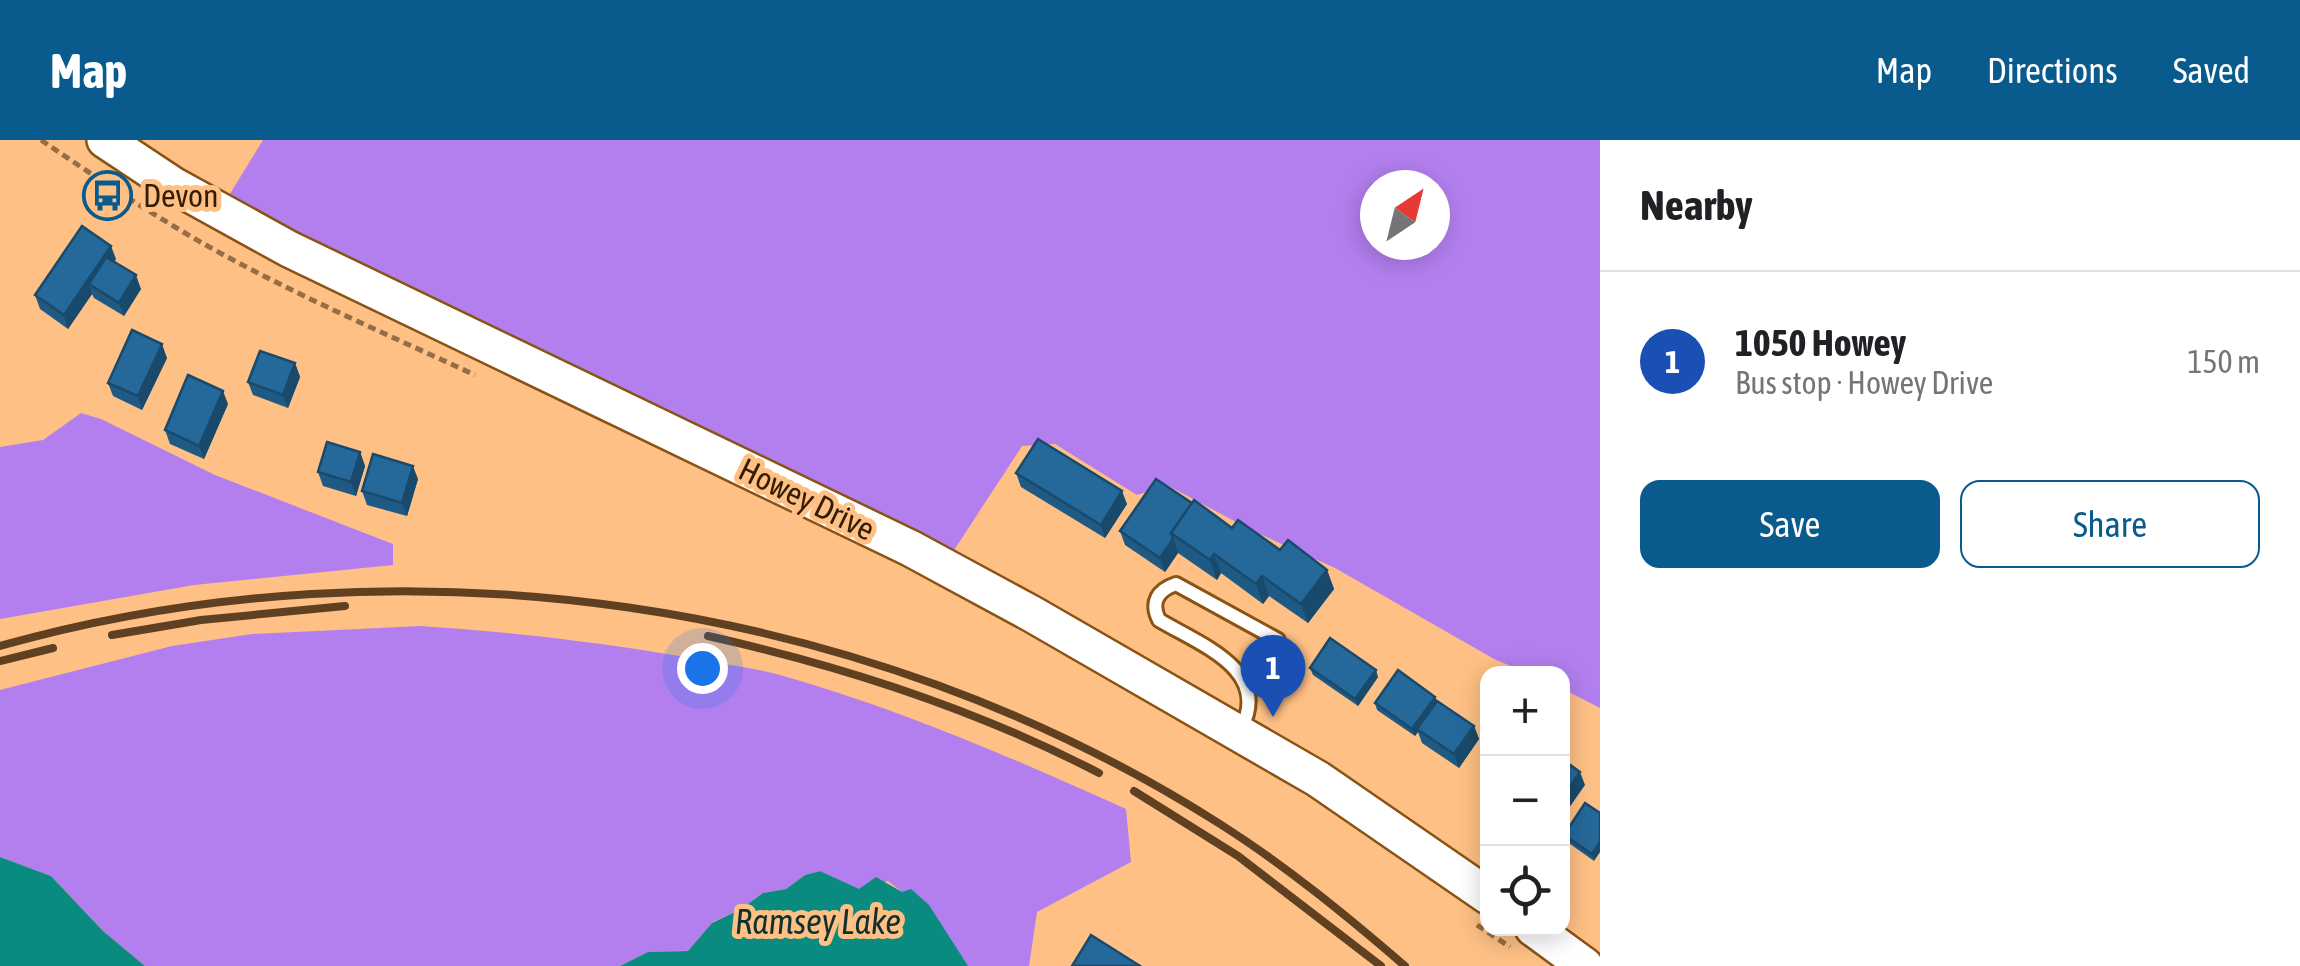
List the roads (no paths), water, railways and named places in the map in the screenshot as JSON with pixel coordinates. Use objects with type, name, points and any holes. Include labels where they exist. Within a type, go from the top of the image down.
[{"type":"main road","name":"Howey Drive","points":[[105,140],[174,185],[255,230],[910,548],[1240,732],[1318,779],[1480,909]]},
{"type":"main road","points":[[1527,942],[1585,966]]},
{"type":"lane","points":[[1240,732],[1250,713],[1244,676],[1159,620],[1154,609],[1156,597],[1176,584],[1278,640]]},
{"type":"water","points":[[0,857],[51,876],[103,931],[145,966],[0,966]]},
{"type":"water","name":"Ramsey Lake","points":[[820,871],[859,889],[876,877],[902,892],[911,889],[929,905],[968,966],[620,966],[648,952],[688,951],[712,923],[763,893],[786,889],[805,875]]},
{"type":"railway","points":[[0,646],[154,612],[312,594],[470,593],[629,608],[785,638],[937,685],[1082,747],[1244,840],[1405,966]]},
{"type":"railway","points":[[112,635],[201,620],[345,606]]},
{"type":"railway","points":[[708,636],[809,661],[957,709],[1099,773]]},
{"type":"railway","points":[[0,661],[53,648]]},
{"type":"railway","points":[[1134,791],[1238,856],[1381,966]]},
{"type":"place","name":"Devon","points":[[108,195]]},
{"type":"place","name":"1050 Howey","points":[[1273,717]]}]
